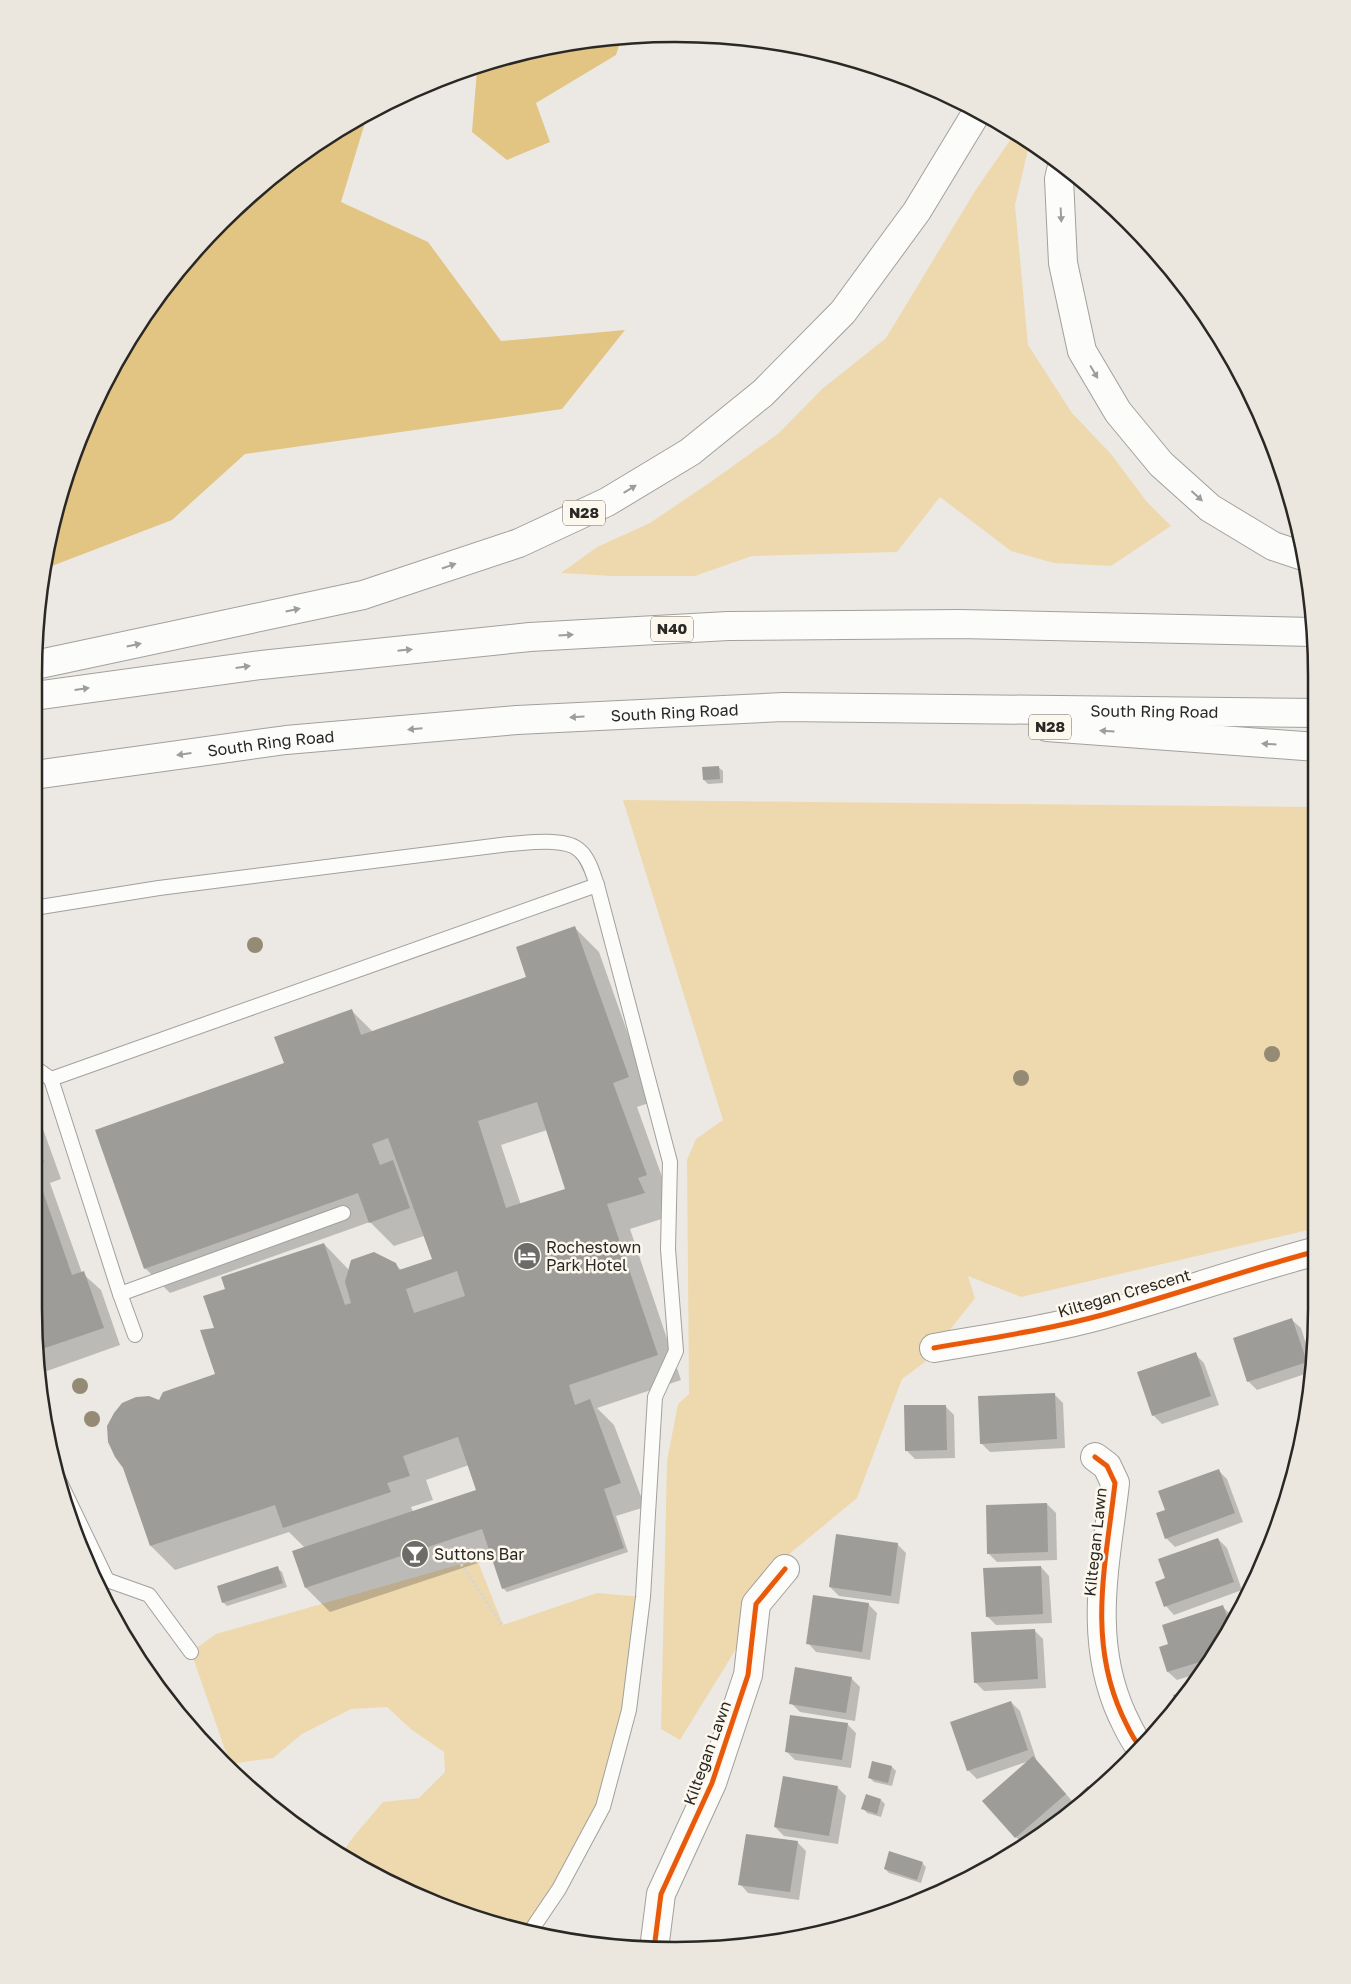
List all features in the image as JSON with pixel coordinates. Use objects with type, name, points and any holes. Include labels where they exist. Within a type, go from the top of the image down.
[{"type":"main road","name":"N28","points":[[43,663],[363,595],[519,543],[607,502],[690,452],[749,405],[843,312],[917,211],[974,118]]},
{"type":"main road","points":[[1060,173],[1059,179],[1063,263],[1082,351],[1118,412],[1161,464],[1210,508],[1273,546],[1296,554]]},
{"type":"main road","name":"N40","points":[[42,695],[262,665],[530,637],[728,626],[958,624],[1307,632]]},
{"type":"main road","name":"N28","points":[[783,707],[1308,746]]},
{"type":"main road","name":"South Ring Road","points":[[42,774],[286,740],[518,720],[783,707],[1308,713]]},
{"type":"main road","name":"Kiltegan Crescent","points":[[934,1348],[1036,1330],[1101,1315],[1308,1253]]},
{"type":"main road","name":"Kiltegan Lawn","points":[[1095,1457],[1107,1466],[1115,1483],[1100,1611],[1102,1652],[1115,1700],[1136,1742]]},
{"type":"main road","name":"Kiltegan Lawn","points":[[655,1941],[661,1894],[712,1783],[748,1675],[756,1604],[785,1569]]},
{"type":"lane","points":[[42,907],[159,888],[500,845],[538,842],[564,843],[579,849],[587,860],[597,885],[670,1162],[668,1250],[676,1351],[655,1397],[643,1597],[629,1710],[603,1807],[559,1889],[535,1925]]},
{"type":"lane","points":[[51,1079],[597,885]]},
{"type":"lane","points":[[42,1073],[51,1079],[135,1335]]},
{"type":"lane","points":[[120,1294],[343,1213]]},
{"type":"lane","points":[[83,1530],[107,1580],[149,1595],[191,1652]]},
{"type":"path","points":[[461,1564],[503,1626]]},
{"type":"shaded area","points":[[619,45],[616,55],[536,103],[550,142],[507,160],[472,132],[477,75],[552,55]]},
{"type":"shaded area","points":[[365,124],[341,202],[428,242],[501,341],[625,330],[562,409],[245,454],[172,520],[53,566],[64,512],[76,472],[91,433],[127,359],[173,290],[228,228],[258,200],[290,173]]},
{"type":"shaded area","points":[[1011,139],[1028,150],[1015,205],[1028,345],[1072,413],[1111,454],[1147,502],[1171,526],[1111,566],[1054,563],[1011,551],[940,497],[897,552],[752,556],[695,576],[612,576],[561,573],[597,547],[650,523],[779,433],[822,389],[886,338],[975,191]]},
{"type":"shaded area","points":[[623,800],[1308,807],[1308,1230],[1021,1297],[968,1276],[975,1298],[949,1331],[928,1335],[925,1362],[902,1379],[857,1498],[775,1566],[741,1641],[680,1740],[661,1729],[667,1461],[678,1404],[689,1394],[687,1160],[696,1139],[723,1120]]},
{"type":"shaded area","points":[[478,1562],[503,1625],[597,1593],[643,1597],[629,1710],[603,1807],[534,1925],[472,1908],[433,1893],[396,1876],[345,1848],[383,1802],[419,1798],[445,1772],[444,1752],[412,1730],[387,1707],[351,1709],[302,1734],[273,1758],[236,1763],[227,1755],[191,1652],[216,1634],[461,1564]]},
{"type":"building","points":[[719,766],[720,779],[703,780],[702,767]]},
{"type":"building","name":"Rochestown Park Hotel","points":[[575,926],[629,1077],[613,1083],[647,1175],[638,1178],[645,1193],[607,1204],[658,1355],[569,1385],[575,1405],[590,1399],[621,1483],[604,1489],[624,1548],[502,1589],[482,1529],[305,1588],[292,1551],[476,1490],[458,1437],[403,1456],[410,1476],[387,1483],[391,1492],[283,1528],[275,1505],[150,1546],[123,1468],[108,1442],[107,1426],[122,1403],[136,1397],[149,1396],[159,1400],[163,1392],[215,1374],[200,1330],[214,1328],[203,1296],[225,1289],[221,1277],[324,1243],[345,1305],[351,1303],[345,1282],[351,1260],[374,1252],[396,1263],[399,1270],[432,1259],[388,1138],[372,1144],[380,1165],[393,1160],[410,1208],[369,1223],[358,1193],[144,1269],[95,1130],[284,1063],[274,1037],[352,1009],[361,1035],[526,977],[516,947]],"holes":[[[537,1102],[565,1189],[506,1208],[478,1121]],[[457,1271],[465,1296],[414,1313],[406,1289]]]},
{"type":"building","points":[[42,1189],[72,1275],[84,1271],[104,1328],[44,1348]]},
{"type":"building","points":[[1292,1318],[1306,1362],[1247,1382],[1233,1338]]},
{"type":"building","points":[[1196,1352],[1211,1396],[1152,1416],[1137,1372]]},
{"type":"building","points":[[1055,1393],[1057,1439],[980,1444],[978,1396]]},
{"type":"building","points":[[904,1405],[946,1405],[947,1450],[905,1451]]},
{"type":"building","points":[[1219,1469],[1235,1513],[1165,1539],[1156,1513],[1165,1510],[1158,1491]]},
{"type":"building","points":[[1047,1503],[1048,1552],[987,1554],[986,1505]]},
{"type":"building","points":[[836,1534],[898,1543],[891,1596],[829,1587]]},
{"type":"building","points":[[1218,1538],[1234,1582],[1164,1607],[1155,1582],[1165,1578],[1158,1559]]},
{"type":"building","points":[[278,1566],[283,1583],[222,1603],[217,1586]]},
{"type":"building","points":[[1041,1566],[1043,1614],[986,1617],[983,1568]]},
{"type":"building","points":[[813,1595],[869,1603],[862,1652],[806,1644]]},
{"type":"building","points":[[1223,1605],[1227,1618],[1201,1662],[1167,1672],[1159,1647],[1168,1644],[1162,1625]]},
{"type":"building","points":[[1035,1629],[1038,1679],[974,1683],[971,1632]]},
{"type":"building","points":[[795,1667],[852,1677],[846,1713],[789,1704]]},
{"type":"building","points":[[1011,1701],[1028,1750],[967,1771],[950,1722]]},
{"type":"building","points":[[790,1715],[848,1723],[842,1760],[785,1752]]},
{"type":"building","points":[[1033,1756],[1066,1794],[1015,1838],[982,1801]]},
{"type":"building","points":[[872,1761],[892,1766],[888,1783],[868,1778]]},
{"type":"building","points":[[783,1776],[838,1786],[829,1836],[774,1827]]},
{"type":"building","points":[[1088,1786],[1089,1787],[1068,1805]]},
{"type":"building","points":[[866,1794],[881,1799],[877,1814],[861,1809]]},
{"type":"building","points":[[746,1834],[798,1841],[790,1892],[738,1885]]},
{"type":"building","points":[[889,1851],[923,1862],[917,1880],[884,1869]]},
{"type":"cycle path","points":[[934,1348],[1081,1320],[1308,1254]]},
{"type":"cycle path","points":[[1095,1457],[1107,1466],[1115,1483],[1102,1600],[1105,1658],[1111,1686],[1122,1715],[1137,1741]]},
{"type":"cycle path","points":[[655,1941],[661,1894],[712,1783],[748,1675],[756,1604],[785,1569]]},
{"type":"place","name":"Rochestown Park Hotel","points":[[527,1256]]},
{"type":"place","name":"Suttons Bar","points":[[415,1554]]}]
